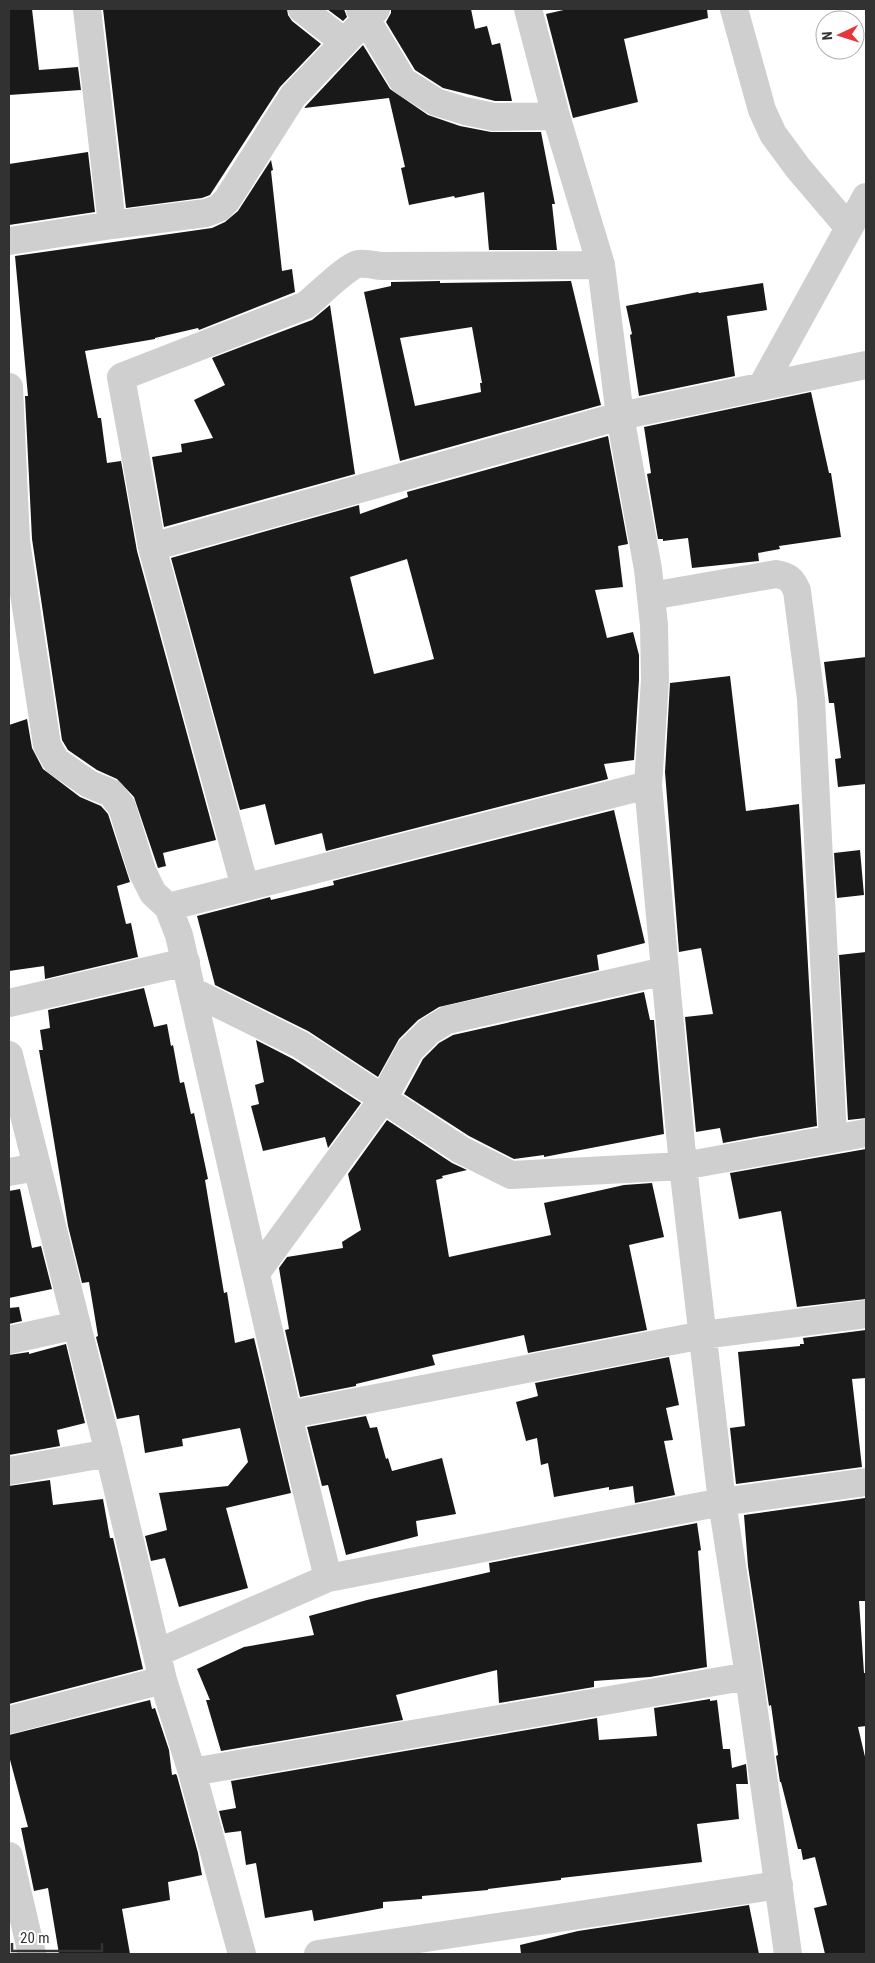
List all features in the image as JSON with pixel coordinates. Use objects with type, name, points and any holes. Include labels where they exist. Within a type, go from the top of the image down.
[{"type":"street","points":[[87,9],[112,225]]},
{"type":"street","points":[[302,9],[344,42]]},
{"type":"street","points":[[528,9],[556,116],[600,264],[620,416],[644,542],[654,625],[655,680],[648,785],[683,1166],[722,1502],[749,1676],[788,1954]]},
{"type":"street","points":[[734,9],[762,110],[773,134],[798,168],[849,228]]},
{"type":"street","points":[[9,241],[206,213],[219,208],[227,200],[293,96],[344,42],[367,12],[404,81],[436,102],[494,117],[556,116]]},
{"type":"street","points":[[762,386],[866,197]]},
{"type":"street","points":[[245,887],[152,547],[121,377],[306,305],[356,263],[381,266],[600,264]]},
{"type":"street","points":[[152,547],[620,416],[866,365]]},
{"type":"street","points":[[9,387],[16,541],[47,745],[56,761],[89,784],[111,792],[122,807],[142,871],[153,893],[168,907],[179,935],[288,1415],[328,1578]]},
{"type":"street","points":[[651,596],[776,574],[787,576],[793,582],[797,591],[811,699],[833,1139]]},
{"type":"street","points":[[168,907],[648,785]]},
{"type":"street","points":[[9,1003],[186,962]]},
{"type":"street","points":[[256,1273],[383,1099],[410,1050],[429,1031],[447,1020],[665,971]]},
{"type":"street","points":[[192,991],[301,1045],[461,1150],[511,1176],[683,1166],[866,1133]]},
{"type":"street","points":[[9,1055],[109,1453],[163,1680],[192,1772],[242,1954]]},
{"type":"street","points":[[9,1172],[37,1167]]},
{"type":"street","points":[[288,1415],[704,1335],[866,1314]]},
{"type":"street","points":[[9,1340],[77,1325]]},
{"type":"street","points":[[9,1471],[109,1453]]},
{"type":"street","points":[[156,1652],[328,1578],[722,1502],[866,1482]]},
{"type":"street","points":[[192,1772],[749,1676]]},
{"type":"street","points":[[9,1720],[163,1680]]},
{"type":"street","points":[[9,1856],[32,1954]]},
{"type":"street","points":[[318,1954],[778,1884]]},
{"type":"building","points":[[9,9],[32,9],[39,70],[78,67],[81,90],[9,95]]},
{"type":"building","points":[[103,9],[287,9],[292,21],[321,44],[280,87],[210,195],[202,198],[126,208]]},
{"type":"building","points":[[327,9],[344,9],[347,17],[343,21]]},
{"type":"building","points":[[391,9],[471,9],[475,29],[487,26],[492,45],[500,43],[512,101],[495,101],[443,88],[415,70],[386,22]]},
{"type":"building","points":[[568,9],[707,9],[708,18],[624,39],[638,102],[573,118],[546,14]]},
{"type":"building","points":[[363,45],[390,89],[428,115],[460,126],[491,132],[541,132],[555,204],[552,204],[557,250],[489,250],[484,192],[409,205],[401,168],[405,167],[389,98],[304,108]]},
{"type":"building","points":[[88,152],[95,212],[9,225],[9,164]]},
{"type":"building","points":[[271,160],[282,271],[292,269],[295,292],[199,330],[198,328],[155,339],[85,351],[98,418],[101,418],[107,463],[121,461],[137,551],[216,840],[163,853],[166,866],[158,868],[134,797],[117,779],[97,770],[68,750],[62,740],[32,539],[25,396],[28,396],[15,256],[212,228],[225,222],[238,211]]},
{"type":"building","points":[[571,281],[601,405],[400,461],[364,292],[391,286],[391,282]],"holes":[[[472,327],[482,383],[480,383],[481,392],[415,406],[400,338]]]},
{"type":"building","points":[[763,283],[767,310],[727,316],[735,376],[639,396],[630,335],[632,334],[626,306],[698,292]]},
{"type":"building","points":[[330,305],[355,474],[164,527],[152,457],[182,452],[181,444],[213,438],[194,400],[225,385],[212,358],[312,320]]},
{"type":"building","points":[[811,392],[829,473],[831,473],[841,537],[779,546],[780,549],[758,553],[759,561],[692,568],[688,538],[663,541],[663,539],[658,539],[647,474],[651,473],[644,427]]},
{"type":"building","points":[[608,436],[628,544],[618,546],[623,587],[595,590],[607,638],[633,632],[639,655],[634,760],[604,764],[608,779],[326,851],[322,833],[275,845],[265,804],[240,810],[171,558],[359,505],[360,514],[408,497],[407,492]],"holes":[[[407,559],[434,659],[374,674],[350,577]]]},
{"type":"building","points":[[866,657],[866,784],[838,787],[835,759],[841,758],[834,703],[829,703],[824,662]]},
{"type":"building","points":[[730,676],[746,811],[799,804],[817,1126],[723,1143],[720,1128],[696,1132],[685,1017],[713,1014],[701,948],[679,952],[665,772],[670,683]]},
{"type":"building","points":[[27,719],[32,748],[43,769],[80,797],[101,806],[108,814],[130,882],[117,886],[126,924],[131,923],[138,957],[45,979],[44,966],[9,971],[9,725]]},
{"type":"building","points":[[614,810],[645,943],[597,955],[599,970],[439,1007],[418,1020],[399,1039],[378,1077],[308,1031],[215,985],[197,916],[270,897],[271,900],[334,885],[333,881]]},
{"type":"building","points":[[860,850],[864,895],[837,898],[834,853]]},
{"type":"building","points":[[866,952],[866,1118],[848,1120],[839,955]]},
{"type":"building","points":[[144,988],[154,1027],[167,1024],[180,1083],[184,1082],[191,1114],[194,1113],[208,1179],[205,1180],[224,1293],[227,1292],[235,1343],[254,1338],[291,1493],[226,1508],[248,1588],[179,1607],[165,1558],[151,1561],[145,1536],[167,1530],[159,1493],[228,1486],[248,1462],[240,1428],[182,1439],[183,1446],[145,1453],[139,1415],[117,1419],[96,1337],[98,1336],[89,1282],[82,1283],[68,1226],[39,1050],[43,1050],[40,1030],[50,1028],[48,1010]]},
{"type":"building","points":[[644,992],[650,1020],[654,1020],[664,1134],[544,1157],[544,1155],[514,1159],[469,1136],[404,1094],[423,1059],[439,1043],[453,1035]]},
{"type":"building","points":[[256,1040],[293,1059],[361,1103],[328,1148],[325,1137],[263,1151],[251,1106],[259,1104],[255,1085],[264,1082]]},
{"type":"building","points":[[387,1120],[452,1163],[467,1170],[442,1176],[443,1178],[436,1180],[449,1257],[551,1235],[544,1203],[624,1185],[652,1183],[664,1237],[629,1245],[647,1330],[528,1353],[524,1335],[432,1355],[435,1365],[356,1384],[356,1386],[300,1397],[285,1330],[289,1329],[279,1268],[287,1257],[343,1248],[342,1242],[361,1230],[348,1174]]},
{"type":"building","points":[[866,1149],[866,1299],[797,1307],[781,1211],[739,1219],[730,1173]]},
{"type":"building","points":[[20,1189],[32,1248],[41,1246],[52,1289],[9,1298],[9,1191]]},
{"type":"building","points":[[19,1307],[22,1321],[9,1324],[9,1308]]},
{"type":"building","points":[[866,1330],[866,1378],[852,1379],[862,1467],[736,1484],[730,1428],[745,1426],[738,1352],[800,1346],[800,1344],[804,1344],[803,1338]]},
{"type":"building","points":[[66,1344],[85,1423],[57,1430],[60,1446],[9,1455],[9,1355],[29,1352],[29,1354]]},
{"type":"building","points":[[669,1357],[679,1405],[666,1408],[673,1440],[664,1441],[675,1495],[635,1503],[633,1486],[609,1490],[609,1487],[554,1497],[548,1463],[541,1465],[537,1438],[526,1441],[516,1402],[538,1396],[535,1383]]},
{"type":"building","points":[[366,1416],[370,1428],[377,1427],[386,1459],[388,1458],[392,1471],[442,1458],[456,1514],[416,1521],[418,1536],[346,1555],[328,1485],[322,1486],[307,1427]]},
{"type":"building","points":[[50,1480],[53,1505],[103,1499],[110,1538],[113,1538],[143,1669],[9,1704],[9,1486]]},
{"type":"building","points":[[865,1498],[866,1601],[859,1601],[864,1673],[866,1673],[866,1726],[858,1727],[866,1761],[866,1954],[825,1954],[814,1908],[827,1905],[815,1857],[803,1860],[801,1849],[798,1849],[780,1782],[771,1705],[769,1706],[748,1566],[744,1515]]},
{"type":"building","points":[[697,1523],[701,1550],[698,1551],[707,1667],[650,1677],[594,1681],[594,1687],[499,1703],[497,1670],[396,1695],[403,1720],[221,1751],[206,1700],[210,1700],[197,1669],[244,1647],[314,1635],[309,1616],[367,1600],[490,1572],[489,1563]]},
{"type":"building","points":[[710,1699],[710,1701],[717,1700],[723,1749],[730,1749],[732,1768],[746,1764],[748,1784],[736,1784],[739,1819],[697,1824],[702,1862],[561,1878],[561,1880],[488,1890],[422,1896],[422,1899],[383,1902],[383,1908],[314,1921],[312,1910],[265,1918],[256,1863],[246,1865],[241,1831],[225,1833],[219,1811],[236,1808],[231,1781],[597,1718],[599,1740],[657,1736],[654,1708]]},
{"type":"building","points":[[150,1700],[152,1709],[155,1708],[169,1750],[172,1775],[176,1774],[177,1776],[198,1853],[202,1875],[168,1882],[170,1900],[122,1909],[130,1954],[59,1954],[48,1888],[34,1891],[21,1828],[28,1827],[9,1756],[9,1735]]},
{"type":"building","points":[[749,1905],[759,1954],[521,1954],[520,1945],[578,1931]]}]
